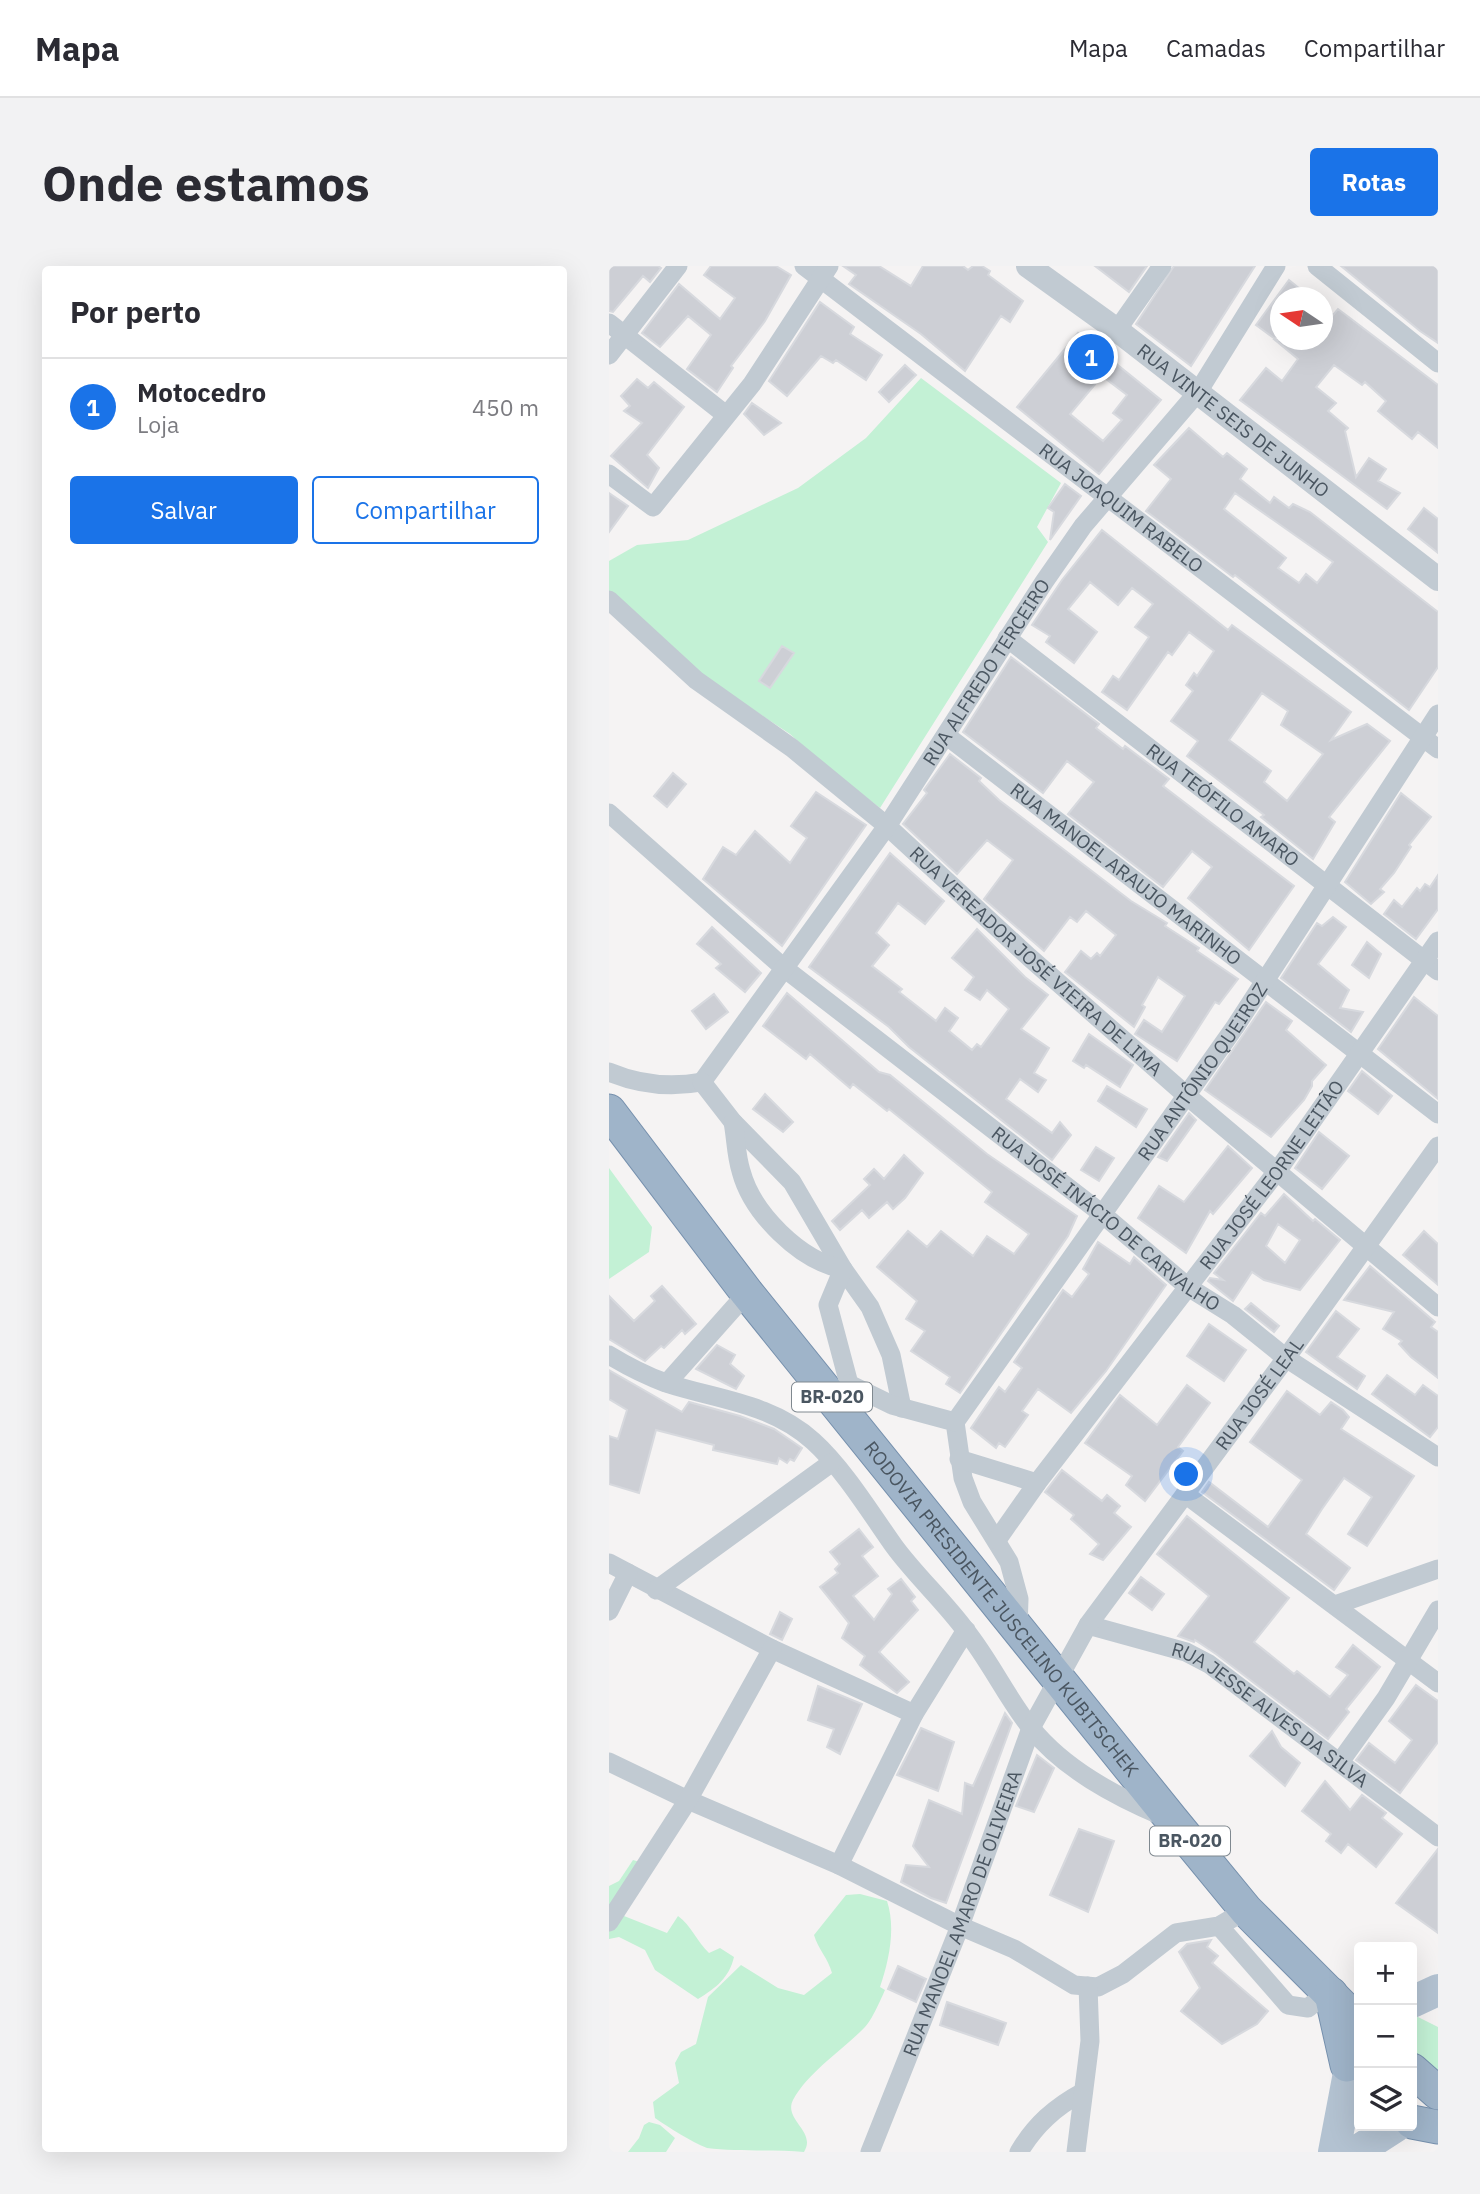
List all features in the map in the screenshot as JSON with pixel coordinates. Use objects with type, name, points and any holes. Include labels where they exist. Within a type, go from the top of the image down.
[{"type":"highway","name":"RODOVIA PRESIDENTE JUSCELINO KUBITSCHEK","points":[[609,1111],[747,1293],[841,1391],[1018,1628],[1172,1820],[1233,1918],[1340,1995],[1354,2016]]},
{"type":"highway","points":[[1340,1995],[1352,2077]]},
{"type":"highway","points":[[1417,2074],[1438,2093]]},
{"type":"highway","points":[[1417,2122],[1438,2127]]},
{"type":"main road","points":[[1417,2001],[1438,1990]]},
{"type":"main road","points":[[1414,2005],[1438,2019]]},
{"type":"main road","points":[[1334,2152],[1352,2077]]},
{"type":"main road","points":[[1417,2118],[1438,2108]]},
{"type":"main road","points":[[1356,2152],[1388,2131]]},
{"type":"street","points":[[609,355],[678,266]]},
{"type":"street","name":"RUA JOAQUIM RABELO","points":[[804,266],[825,273],[1105,496],[1431,743]]},
{"type":"street","name":"RUA VINTE SEIS DE JUNHO","points":[[1028,266],[1117,330],[1438,579]]},
{"type":"street","points":[[1117,330],[1162,266]]},
{"type":"street","name":"RUA ALFREDO TERCEIRO","points":[[702,1082],[887,827],[1007,638],[1105,496],[1198,392],[1276,266]]},
{"type":"street","points":[[1317,266],[1438,363]]},
{"type":"street","points":[[609,474],[653,507],[778,347],[825,273]]},
{"type":"street","points":[[609,323],[726,415]]},
{"type":"street","name":"RUA VEREADOR JOSÉ VIEIRA DE LIMA","points":[[609,600],[696,680],[792,748],[887,827],[1029,957],[1438,1307]]},
{"type":"street","name":"RUA TEÓFILO AMARO","points":[[1007,638],[1431,966]]},
{"type":"street","name":"RUA ANTÔNIO QUEIROZ","points":[[955,1422],[1267,980],[1326,886],[1431,743],[1438,714]]},
{"type":"street","name":"RUA MANOEL ARAUJO MARINHO","points":[[947,736],[1438,1114]]},
{"type":"street","name":"RUA JOSÉ INÁCIO DE CARVALHO","points":[[609,813],[784,968],[1101,1213],[1188,1287],[1233,1315],[1286,1357],[1438,1457]]},
{"type":"street","name":"RUA JOSÉ LEORNE LEITÃO","points":[[997,1540],[1037,1483],[1278,1170],[1360,1053],[1431,966],[1438,941]]},
{"type":"street","points":[[609,1072],[657,1086],[677,1087],[702,1082],[733,1122],[792,1182],[842,1269],[864,1296],[882,1331],[902,1408]]},
{"type":"street","points":[[733,1122],[740,1170],[751,1195],[770,1220],[797,1246],[823,1265],[842,1269]]},
{"type":"street","name":"RUA JOSÉ LEAL","points":[[1059,1679],[1087,1625],[1286,1357],[1438,1146]]},
{"type":"street","points":[[842,1269],[828,1306],[841,1391],[955,1422],[959,1459],[972,1502],[1009,1562],[1020,1599],[1018,1628]]},
{"type":"street","points":[[667,1383],[747,1293]]},
{"type":"street","points":[[609,1355],[667,1383],[775,1414],[816,1443],[897,1550],[966,1630],[1031,1728],[1055,1754],[1129,1802],[1172,1820]]},
{"type":"street","points":[[959,1459],[1037,1483]]},
{"type":"street","points":[[656,1590],[831,1463]]},
{"type":"street","points":[[1185,1494],[1438,1683]]},
{"type":"street","points":[[609,1563],[772,1649],[914,1714]]},
{"type":"street","points":[[1335,1605],[1438,1569]]},
{"type":"street","points":[[609,1611],[628,1573]]},
{"type":"street","points":[[1341,1762],[1410,1661],[1438,1611]]},
{"type":"street","name":"RUA JESSE ALVES DA SILVA","points":[[1087,1625],[1186,1652],[1209,1664],[1438,1837]]},
{"type":"street","points":[[839,1865],[914,1714],[966,1630]]},
{"type":"street","points":[[609,1922],[688,1800],[772,1649]]},
{"type":"street","name":"RUA MANOEL AMARO DE OLIVEIRA","points":[[870,2152],[960,1926],[1031,1728],[1059,1679]]},
{"type":"street","points":[[609,1762],[688,1800],[839,1865],[960,1926],[1014,1949],[1074,1985],[1098,1987],[1123,1974],[1176,1933],[1233,1918]]},
{"type":"street","points":[[1076,2152],[1090,2041],[1088,1986]]},
{"type":"street","points":[[1019,2152],[1031,2132],[1060,2105],[1083,2092]]},
{"type":"green space","points":[[921,378],[1061,483],[1037,527],[1048,542],[880,808],[825,766],[790,734],[701,675],[609,594],[609,561],[637,545],[688,540],[798,488],[866,438]]},
{"type":"green space","points":[[609,1168],[652,1227],[649,1252],[609,1279]]},
{"type":"green space","points":[[633,1860],[643,1863],[624,1916],[667,1933],[678,1916],[709,1953],[720,1948],[734,1957],[721,1982],[698,1999],[655,1970],[645,1950],[619,1937],[609,1939],[609,1886],[619,1881]]},
{"type":"green space","points":[[860,1894],[887,1901],[890,1911],[890,1944],[880,1987],[885,1990],[868,2024],[817,2070],[793,2100],[792,2114],[806,2138],[804,2152],[707,2148],[655,2118],[653,2102],[679,2083],[675,2063],[681,2052],[696,2044],[708,1997],[741,1965],[778,1988],[804,1995],[832,1973],[814,1935],[846,1895]]},
{"type":"green space","points":[[1417,2016],[1438,2027],[1438,2077],[1417,2059]]},
{"type":"green space","points":[[649,2122],[660,2125],[675,2138],[666,2152],[628,2152],[639,2138],[644,2125]]},
{"type":"building","points":[[609,266],[661,268],[650,282],[643,276],[613,312],[609,311]]},
{"type":"building","points":[[711,266],[776,266],[791,275],[765,321],[731,366],[733,368],[717,392],[687,369],[711,335],[688,316],[660,347],[642,333],[679,284],[720,319],[735,298],[704,275]]},
{"type":"building","points":[[843,266],[879,266],[911,286],[923,266],[963,266],[968,270],[973,266],[982,266],[990,271],[988,275],[1023,301],[1010,322],[1001,316],[965,371],[921,334],[849,284],[856,275]]},
{"type":"building","points":[[1095,266],[1147,266],[1129,292]]},
{"type":"building","points":[[1174,266],[1255,266],[1191,366],[1136,324]]},
{"type":"building","points":[[1341,266],[1438,266],[1438,343],[1420,331]]},
{"type":"building","points":[[1289,280],[1298,287],[1284,287]]},
{"type":"building","points":[[820,302],[854,327],[850,334],[882,355],[866,380],[836,360],[833,363],[821,356],[787,396],[769,381]]},
{"type":"building","points":[[1270,306],[1270,335],[1256,325]]},
{"type":"building","points":[[1338,309],[1438,385],[1438,448],[1418,432],[1412,439],[1378,411],[1386,401],[1365,382],[1362,385],[1334,365],[1316,387],[1336,403],[1328,411],[1348,428],[1345,431],[1356,477],[1369,458],[1386,469],[1378,481],[1400,493],[1387,509],[1240,400],[1266,368],[1282,381],[1298,359],[1287,350],[1333,350],[1333,315]]},
{"type":"building","points":[[1078,333],[1161,400],[1099,474],[1017,407]],"holes":[[[1102,376],[1127,395],[1113,413],[1122,420],[1103,441],[1070,414]]]},
{"type":"building","points":[[905,365],[916,375],[889,402],[879,392]]},
{"type":"building","points":[[637,379],[648,388],[654,382],[684,407],[647,455],[659,468],[648,488],[611,456],[642,423],[624,411],[630,406],[621,396]]},
{"type":"building","points":[[752,403],[781,423],[764,435],[744,414]]},
{"type":"building","points":[[1189,428],[1223,457],[1227,453],[1247,469],[1240,479],[1270,503],[1274,497],[1289,508],[1293,504],[1310,512],[1438,612],[1438,667],[1409,710],[1235,575],[1233,577],[1146,511],[1171,479],[1154,465]],"holes":[[[1235,493],[1333,562],[1317,583],[1306,574],[1299,583],[1278,568],[1286,558],[1224,509]]]},
{"type":"building","points":[[1065,484],[1081,496],[1050,540],[1054,512],[1048,508]]},
{"type":"building","points":[[609,493],[628,506],[609,532]]},
{"type":"building","points":[[1424,508],[1438,519],[1438,553],[1408,529]]},
{"type":"building","points":[[1102,530],[1228,630],[1232,625],[1351,712],[1331,740],[1367,724],[1390,741],[1329,817],[1335,822],[1313,859],[1261,817],[1264,815],[1187,756],[1198,741],[1171,721],[1193,691],[1186,685],[1194,673],[1197,676],[1214,651],[1189,632],[1172,655],[1168,652],[1127,710],[1102,692],[1113,676],[1119,680],[1149,637],[1135,627],[1153,604],[1132,588],[1118,605],[1090,582],[1068,609],[1097,632],[1074,663],[1046,642],[1050,636],[1032,625],[1062,580]],"holes":[[[1262,693],[1288,711],[1281,725],[1323,754],[1287,801],[1264,782],[1271,771],[1229,740]]]},
{"type":"building","points":[[782,646],[794,653],[770,688],[759,681]]},
{"type":"building","points":[[1011,657],[1099,724],[1096,728],[1123,749],[1125,746],[1169,779],[1163,786],[1294,886],[1249,950],[1188,898],[1212,867],[1192,851],[1163,887],[1068,814],[1094,782],[1067,761],[1043,793],[963,732]]},
{"type":"building","points":[[950,754],[981,778],[979,781],[999,800],[1131,901],[1167,923],[1165,926],[1199,948],[1197,951],[1238,979],[1219,1004],[1215,1002],[1177,1061],[1135,1034],[1144,1020],[1162,1032],[1185,996],[1158,977],[1142,1005],[1145,1007],[1134,1027],[1065,972],[1081,951],[1091,959],[1097,953],[1100,956],[1116,935],[1086,911],[1077,922],[1070,917],[1044,951],[984,899],[1013,860],[987,840],[957,874],[903,824],[927,793],[924,790]]},
{"type":"building","points":[[673,773],[686,784],[667,807],[654,796]]},
{"type":"building","points":[[816,792],[866,825],[782,946],[703,879],[723,847],[736,855],[755,831],[790,863],[807,838],[791,826]]},
{"type":"building","points":[[1401,793],[1431,817],[1409,845],[1411,847],[1394,873],[1380,889],[1384,892],[1371,904],[1345,882]]},
{"type":"building","points":[[890,853],[944,901],[925,924],[898,903],[876,933],[889,945],[872,966],[902,989],[899,992],[936,1021],[945,1008],[958,1018],[949,1031],[972,1050],[977,1044],[981,1047],[1009,1009],[987,990],[980,1000],[965,990],[974,977],[952,958],[977,929],[1025,977],[1048,995],[1021,1029],[1049,1048],[1034,1073],[1046,1080],[1038,1092],[1020,1079],[1006,1099],[1052,1133],[1060,1122],[1071,1135],[1052,1160],[909,1047],[889,1027],[809,967]]},
{"type":"building","points":[[1438,875],[1438,909],[1416,939],[1384,914],[1394,900],[1402,907],[1417,888],[1420,891],[1425,884],[1430,887]]},
{"type":"building","points":[[1333,917],[1346,927],[1318,964],[1349,990],[1340,1008],[1363,1012],[1351,1032],[1281,978],[1317,923],[1322,926]]},
{"type":"building","points":[[712,927],[761,973],[745,992],[716,968],[721,964],[697,944]]},
{"type":"building","points":[[1367,942],[1381,954],[1369,978],[1352,965]]},
{"type":"building","points":[[787,993],[879,1072],[890,1075],[987,1154],[1077,1216],[1068,1236],[960,1393],[946,1384],[950,1377],[911,1351],[925,1331],[906,1319],[917,1301],[877,1267],[908,1231],[927,1247],[941,1231],[973,1256],[987,1236],[1014,1254],[1029,1234],[985,1202],[992,1192],[889,1109],[887,1111],[853,1084],[850,1088],[810,1054],[806,1059],[763,1026]]},
{"type":"building","points":[[714,994],[728,1012],[706,1029],[692,1011]]},
{"type":"building","points":[[1414,997],[1438,1016],[1438,1099],[1378,1049]]},
{"type":"building","points":[[1266,1002],[1292,1021],[1286,1030],[1326,1065],[1312,1081],[1304,1100],[1271,1137],[1205,1090]]},
{"type":"building","points":[[1089,1034],[1133,1065],[1120,1087],[1086,1065],[1084,1068],[1073,1061]]},
{"type":"building","points":[[1362,1071],[1392,1096],[1378,1114],[1348,1091]]},
{"type":"building","points":[[1107,1086],[1147,1109],[1136,1127],[1098,1101]]},
{"type":"building","points":[[765,1094],[793,1122],[783,1132],[753,1109]]},
{"type":"building","points":[[1189,1113],[1196,1120],[1167,1161],[1158,1157]]},
{"type":"building","points":[[1319,1132],[1349,1156],[1322,1189],[1295,1168]]},
{"type":"building","points":[[1228,1146],[1252,1168],[1213,1214],[1210,1211],[1186,1253],[1138,1218],[1159,1186],[1184,1202]]},
{"type":"building","points":[[1096,1147],[1114,1158],[1099,1181],[1081,1170]]},
{"type":"building","points":[[904,1155],[923,1173],[905,1198],[893,1209],[887,1202],[869,1218],[862,1210],[840,1230],[832,1221],[870,1185],[864,1179],[874,1169],[884,1179]]},
{"type":"building","points":[[1284,1194],[1313,1221],[1315,1219],[1340,1240],[1300,1290],[1264,1280],[1252,1272],[1233,1301],[1208,1281],[1210,1278],[1223,1280],[1214,1273],[1261,1213],[1265,1216]],"holes":[[[1278,1224],[1300,1240],[1285,1263],[1266,1246]]]},
{"type":"building","points":[[1424,1231],[1438,1244],[1438,1285],[1403,1255]]},
{"type":"building","points":[[1098,1242],[1130,1264],[1134,1257],[1166,1285],[1106,1371],[1071,1413],[1038,1389],[1022,1411],[1028,1415],[1005,1447],[999,1443],[996,1448],[971,1428],[999,1387],[1005,1392],[1022,1368],[1014,1362],[1063,1290],[1072,1297],[1089,1274],[1083,1269]]},
{"type":"building","points":[[1370,1266],[1435,1322],[1431,1327],[1438,1332],[1438,1378],[1411,1357],[1399,1344],[1402,1341],[1383,1329],[1394,1312],[1344,1300]]},
{"type":"building","points":[[662,1286],[696,1324],[685,1334],[682,1330],[664,1348],[661,1346],[645,1361],[609,1339],[609,1296],[634,1321],[655,1301],[651,1296]]},
{"type":"building","points":[[1251,1303],[1279,1326],[1274,1332],[1245,1309]]},
{"type":"building","points":[[1336,1311],[1359,1329],[1337,1357],[1365,1376],[1357,1389],[1306,1352]]},
{"type":"building","points":[[1209,1324],[1246,1350],[1224,1381],[1187,1356]]},
{"type":"building","points":[[717,1345],[735,1355],[730,1364],[744,1376],[736,1389],[696,1369]]},
{"type":"building","points":[[609,1370],[682,1412],[689,1402],[740,1416],[774,1429],[802,1448],[794,1461],[790,1459],[787,1463],[779,1458],[777,1464],[713,1450],[714,1445],[656,1430],[639,1493],[609,1484],[609,1436],[618,1439],[627,1410],[609,1399]]},
{"type":"building","points":[[1387,1375],[1415,1395],[1423,1385],[1438,1396],[1438,1427],[1430,1437],[1372,1394]]},
{"type":"building","points":[[1187,1385],[1210,1403],[1178,1447],[1183,1451],[1145,1501],[1126,1485],[1132,1476],[1085,1443],[1120,1395],[1157,1425]]},
{"type":"building","points":[[1287,1391],[1320,1415],[1331,1402],[1343,1410],[1349,1417],[1341,1429],[1414,1476],[1367,1546],[1348,1534],[1372,1497],[1344,1478],[1322,1509],[1306,1534],[1350,1568],[1334,1590],[1202,1492],[1209,1482],[1268,1527],[1302,1480],[1250,1442]]},
{"type":"building","points":[[1062,1470],[1102,1501],[1107,1495],[1120,1506],[1114,1513],[1131,1527],[1103,1560],[1090,1554],[1099,1544],[1071,1519],[1074,1515],[1045,1492]]},
{"type":"building","points":[[1187,1516],[1289,1598],[1254,1642],[1294,1674],[1297,1671],[1330,1697],[1348,1675],[1336,1667],[1353,1645],[1380,1667],[1346,1709],[1349,1712],[1328,1739],[1216,1654],[1195,1640],[1194,1642],[1178,1636],[1209,1596],[1157,1554]]},
{"type":"building","points":[[859,1529],[873,1547],[862,1556],[878,1576],[853,1596],[874,1620],[892,1594],[888,1589],[901,1579],[915,1597],[911,1601],[918,1610],[879,1652],[909,1682],[897,1693],[860,1665],[865,1656],[842,1638],[849,1623],[820,1587],[838,1573],[835,1569],[840,1564],[830,1552]]},
{"type":"building","points":[[1141,1577],[1164,1594],[1152,1610],[1129,1593]]},
{"type":"building","points":[[780,1612],[792,1619],[782,1640],[770,1634]]},
{"type":"building","points":[[1416,1685],[1438,1701],[1438,1742],[1400,1793],[1356,1760],[1369,1743],[1395,1763],[1412,1740],[1389,1721]]},
{"type":"building","points":[[818,1686],[862,1704],[840,1754],[827,1747],[834,1729],[808,1720]]},
{"type":"building","points":[[1005,1713],[1012,1723],[946,1903],[931,1898],[901,1882],[906,1865],[929,1867],[913,1846],[929,1800],[962,1814],[965,1783],[973,1786]]},
{"type":"building","points":[[921,1728],[954,1742],[938,1791],[897,1775]]},
{"type":"building","points":[[1272,1731],[1281,1747],[1300,1763],[1285,1786],[1250,1756]]},
{"type":"building","points":[[1037,1755],[1054,1768],[1034,1812],[1016,1806]]},
{"type":"building","points":[[1325,1781],[1350,1810],[1362,1795],[1386,1813],[1382,1818],[1402,1834],[1376,1867],[1348,1844],[1341,1853],[1326,1841],[1331,1834],[1302,1811]]},
{"type":"building","points":[[1079,1829],[1114,1841],[1088,1912],[1050,1895]]},
{"type":"building","points":[[1438,1849],[1438,1933],[1396,1903]]},
{"type":"building","points":[[1211,1940],[1207,1947],[1218,1956],[1212,1963],[1268,2011],[1257,2024],[1222,2044],[1181,2011],[1200,1988],[1179,1952],[1187,1944]]},
{"type":"building","points":[[898,1966],[926,1979],[916,2002],[888,1989]]},
{"type":"building","points":[[947,2002],[1006,2023],[998,2045],[940,2025]]},
{"type":"place","name":"Motocedro","points":[[1091,357]]}]
